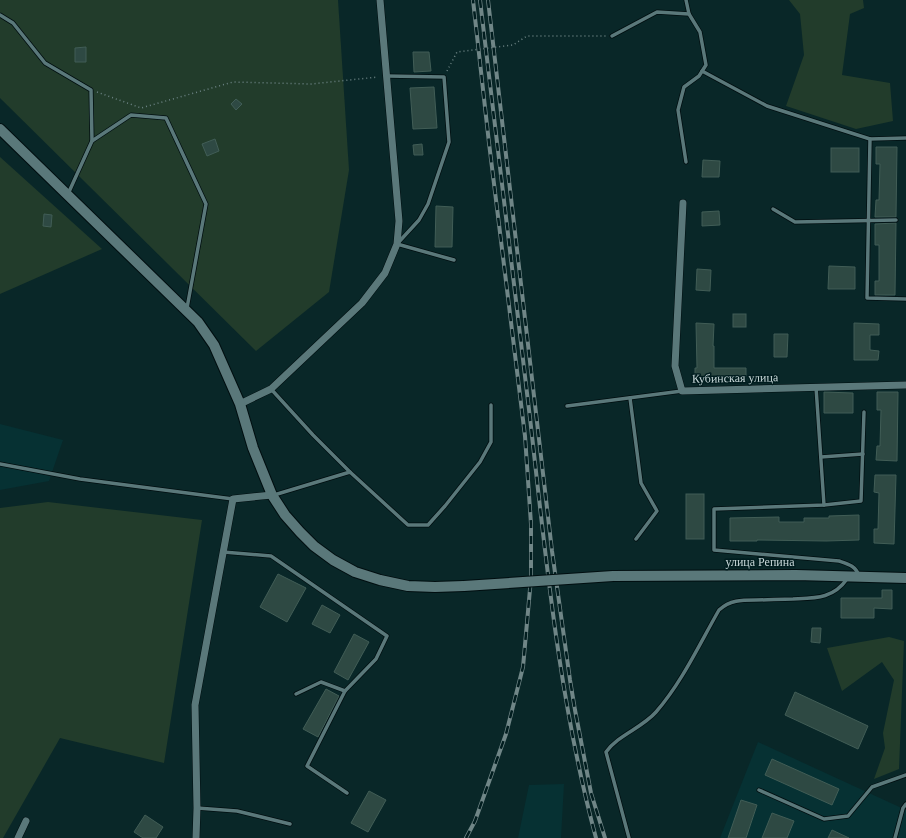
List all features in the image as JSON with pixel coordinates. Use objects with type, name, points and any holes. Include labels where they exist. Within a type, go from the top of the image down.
[{"type":"main road","name":"улица Репина","points":[[0,129],[187,309],[198,322],[214,345],[240,404],[253,448],[272,495],[285,514],[314,546],[333,560],[355,572],[380,580],[408,586],[436,588],[613,576],[906,578]]},
{"type":"street","points":[[240,404],[271,389],[362,303],[385,273],[397,244],[399,221],[380,0]]},
{"type":"street","name":"Кубинская улица","points":[[683,203],[675,366],[682,391],[906,385]]},
{"type":"street","points":[[196,838],[197,808],[195,704],[233,499],[272,495]]},
{"type":"street","points":[[18,838],[26,821]]},
{"type":"lane","points":[[686,0],[689,14],[700,32],[706,64],[699,76],[684,87],[678,110],[686,162]]},
{"type":"lane","points":[[612,36],[657,12],[689,14]]},
{"type":"lane","points":[[0,14],[13,23],[45,62],[91,90],[92,141],[68,195]]},
{"type":"lane","points":[[702,71],[767,106],[870,139],[906,138]]},
{"type":"lane","points":[[386,76],[444,77],[449,142],[428,204],[419,220],[397,244],[454,260]]},
{"type":"lane","points":[[92,141],[131,116],[166,118],[206,204],[187,309]]},
{"type":"lane","points":[[870,139],[867,298],[906,299]]},
{"type":"lane","points":[[773,210],[795,222],[896,220]]},
{"type":"lane","points":[[816,387],[824,505]]},
{"type":"lane","points":[[271,389],[313,435],[350,472],[408,525],[428,525],[480,462],[491,442],[491,405]]},
{"type":"lane","points":[[567,406],[682,391]]},
{"type":"lane","points":[[630,398],[640,483],[657,511],[636,539]]},
{"type":"lane","points":[[629,838],[606,752],[611,745],[654,713],[675,687],[719,610],[725,604],[739,601],[818,598],[831,594],[842,587],[854,577],[857,570],[852,566],[839,561],[714,550],[714,509],[824,505],[861,500],[864,412]]},
{"type":"lane","points":[[821,457],[862,454]]},
{"type":"lane","points":[[0,464],[80,479],[233,499]]},
{"type":"lane","points":[[272,495],[350,472]]},
{"type":"lane","points":[[223,552],[271,556],[387,636],[376,659],[345,691],[307,766],[347,793]]},
{"type":"lane","points":[[296,694],[321,682],[345,691]]},
{"type":"lane","points":[[759,790],[824,819],[848,816],[872,787],[906,775]]},
{"type":"lane","points":[[895,838],[903,808],[906,804]]},
{"type":"lane","points":[[197,808],[237,811],[290,824]]},
{"type":"path","points":[[444,77],[457,52],[513,46],[527,36],[612,36]]},
{"type":"path","points":[[91,90],[141,108],[233,82],[311,84],[386,76]]},
{"type":"shaded area","points":[[0,424],[63,440],[49,481],[0,490]]},
{"type":"shaded area","points":[[758,742],[906,810],[906,838],[720,838]]},
{"type":"shaded area","points":[[564,784],[561,838],[518,838],[529,785]]},
{"type":"green space","points":[[0,0],[338,0],[349,170],[329,292],[256,351],[0,98]]},
{"type":"green space","points":[[789,0],[863,0],[864,8],[850,14],[842,75],[890,83],[893,121],[856,129],[786,106],[804,55],[800,14]]},
{"type":"green space","points":[[0,157],[102,249],[0,294]]},
{"type":"green space","points":[[48,502],[202,520],[164,763],[60,738],[3,838],[0,838],[0,508]]},
{"type":"green space","points":[[889,637],[904,641],[899,769],[874,779],[885,748],[883,733],[894,680],[882,662],[842,691],[827,648]]},
{"type":"building","points":[[86,47],[86,62],[75,62],[75,48]]},
{"type":"building","points":[[413,52],[429,52],[431,71],[414,72]]},
{"type":"building","points":[[434,87],[437,128],[413,129],[410,88]]},
{"type":"building","points":[[236,99],[242,104],[236,110],[231,104]]},
{"type":"building","points":[[215,139],[219,151],[207,156],[202,144]]},
{"type":"building","points":[[422,144],[423,155],[414,155],[413,145]]},
{"type":"building","points":[[876,147],[897,147],[896,217],[875,217],[876,200],[879,200],[880,164],[876,164]]},
{"type":"building","points":[[831,148],[859,148],[859,172],[831,172]]},
{"type":"building","points":[[703,160],[720,161],[719,177],[702,177]]},
{"type":"building","points":[[436,206],[453,207],[452,247],[435,247]]},
{"type":"building","points":[[719,211],[720,225],[702,226],[702,212]]},
{"type":"building","points":[[44,214],[52,215],[51,227],[43,226]]},
{"type":"building","points":[[896,223],[895,295],[875,295],[875,281],[879,281],[879,245],[875,245],[875,224]]},
{"type":"building","points":[[829,266],[855,267],[855,289],[828,289]]},
{"type":"building","points":[[697,269],[711,270],[710,291],[696,290]]},
{"type":"building","points":[[733,314],[746,314],[746,327],[733,327]]},
{"type":"building","points":[[696,323],[714,324],[714,368],[746,368],[746,377],[695,377],[695,368],[697,368]]},
{"type":"building","points":[[854,323],[879,324],[879,335],[870,335],[870,350],[879,351],[878,360],[854,360]]},
{"type":"building","points":[[774,334],[788,334],[787,357],[774,357]]},
{"type":"building","points":[[824,392],[853,393],[853,413],[824,413]]},
{"type":"building","points":[[877,392],[898,392],[897,461],[876,460],[877,446],[880,446],[881,410],[877,410]]},
{"type":"building","points":[[875,475],[896,475],[894,544],[874,543],[874,529],[878,529],[879,493],[874,492]]},
{"type":"building","points":[[686,494],[704,494],[704,539],[686,539]]},
{"type":"building","points":[[859,515],[859,540],[730,541],[730,518],[779,517],[779,522],[804,522],[804,518],[829,518],[829,516]]},
{"type":"building","points":[[278,574],[306,588],[287,622],[260,607]]},
{"type":"building","points":[[882,590],[892,590],[892,609],[874,608],[874,618],[841,618],[841,598],[882,598]]},
{"type":"building","points":[[322,605],[340,615],[330,633],[312,624]]},
{"type":"building","points":[[812,628],[821,628],[820,643],[811,642]]},
{"type":"building","points":[[354,634],[369,642],[348,680],[334,672]]},
{"type":"building","points":[[326,689],[339,696],[318,737],[303,729]]},
{"type":"building","points":[[795,692],[868,726],[858,749],[785,715]]},
{"type":"building","points":[[772,759],[839,789],[832,805],[765,775]]},
{"type":"building","points":[[369,791],[386,800],[368,832],[351,823]]},
{"type":"building","points":[[741,800],[757,805],[746,838],[728,838]]},
{"type":"building","points":[[772,813],[794,821],[787,838],[762,838]]},
{"type":"building","points":[[145,815],[163,827],[156,838],[143,838],[134,832]]},
{"type":"building","points":[[832,830],[849,838],[828,838]]},
{"type":"railway","points":[[466,838],[475,821],[506,734],[523,667],[531,578],[531,524],[525,436],[473,0]]},
{"type":"railway","points":[[480,0],[555,630],[572,734],[596,838]]},
{"type":"railway","points":[[488,0],[552,551],[570,680],[591,793],[605,838]]}]
